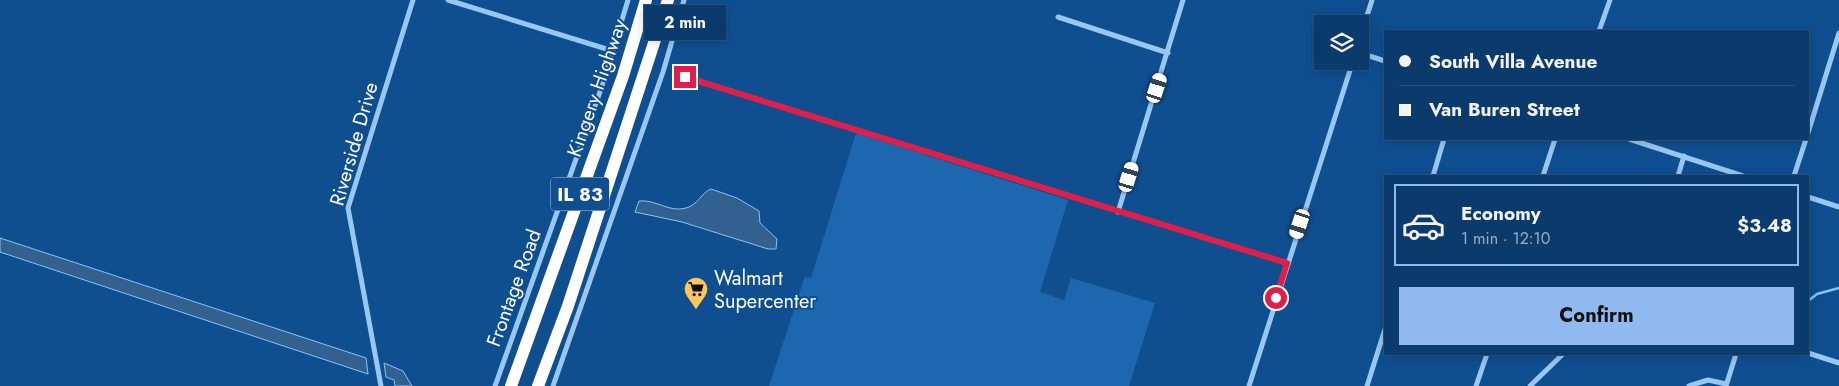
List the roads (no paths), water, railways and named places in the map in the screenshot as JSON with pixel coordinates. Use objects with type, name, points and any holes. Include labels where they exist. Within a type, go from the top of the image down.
[{"type":"highway","name":"Kingery Highway","points":[[511,386],[623,76],[646,0]]},
{"type":"highway","name":"Kingery Highway","points":[[538,386],[568,306],[668,0]]},
{"type":"street","name":"Riverside Drive","points":[[381,386],[348,208],[413,0]]},
{"type":"street","points":[[448,0],[613,51]]},
{"type":"street","name":"Frontage Road","points":[[494,386],[613,51],[628,0]]},
{"type":"street","points":[[553,386],[660,81],[684,0]]},
{"type":"street","points":[[1118,212],[1184,0]]},
{"type":"street","points":[[1367,15],[1372,0]]},
{"type":"street","points":[[1600,30],[1610,0]]},
{"type":"street","points":[[1058,18],[1168,53]]},
{"type":"street","points":[[1809,130],[1839,33]]},
{"type":"street","points":[[1369,56],[1384,61]]},
{"type":"street","points":[[1249,386],[1350,70]]},
{"type":"street","points":[[685,77],[1287,263]]},
{"type":"street","points":[[1433,175],[1444,140]]},
{"type":"street","points":[[1543,175],[1555,140]]},
{"type":"street","points":[[1632,140],[1741,175]]},
{"type":"street","points":[[1794,175],[1806,140]]},
{"type":"street","points":[[1678,175],[1684,156]]},
{"type":"street","points":[[1809,197],[1839,207]]},
{"type":"street","points":[[1367,386],[1384,332]]},
{"type":"street","points":[[1809,353],[1839,363]]},
{"type":"street","points":[[1476,386],[1487,355]]},
{"type":"street","points":[[1530,386],[1562,355]]},
{"type":"street","points":[[1690,386],[1708,380],[1726,385],[1736,355]]},
{"type":"waterway","points":[[1809,300],[1817,294],[1839,288]]},
{"type":"place","name":"Walmart Supercenter","points":[[696,310]]}]
